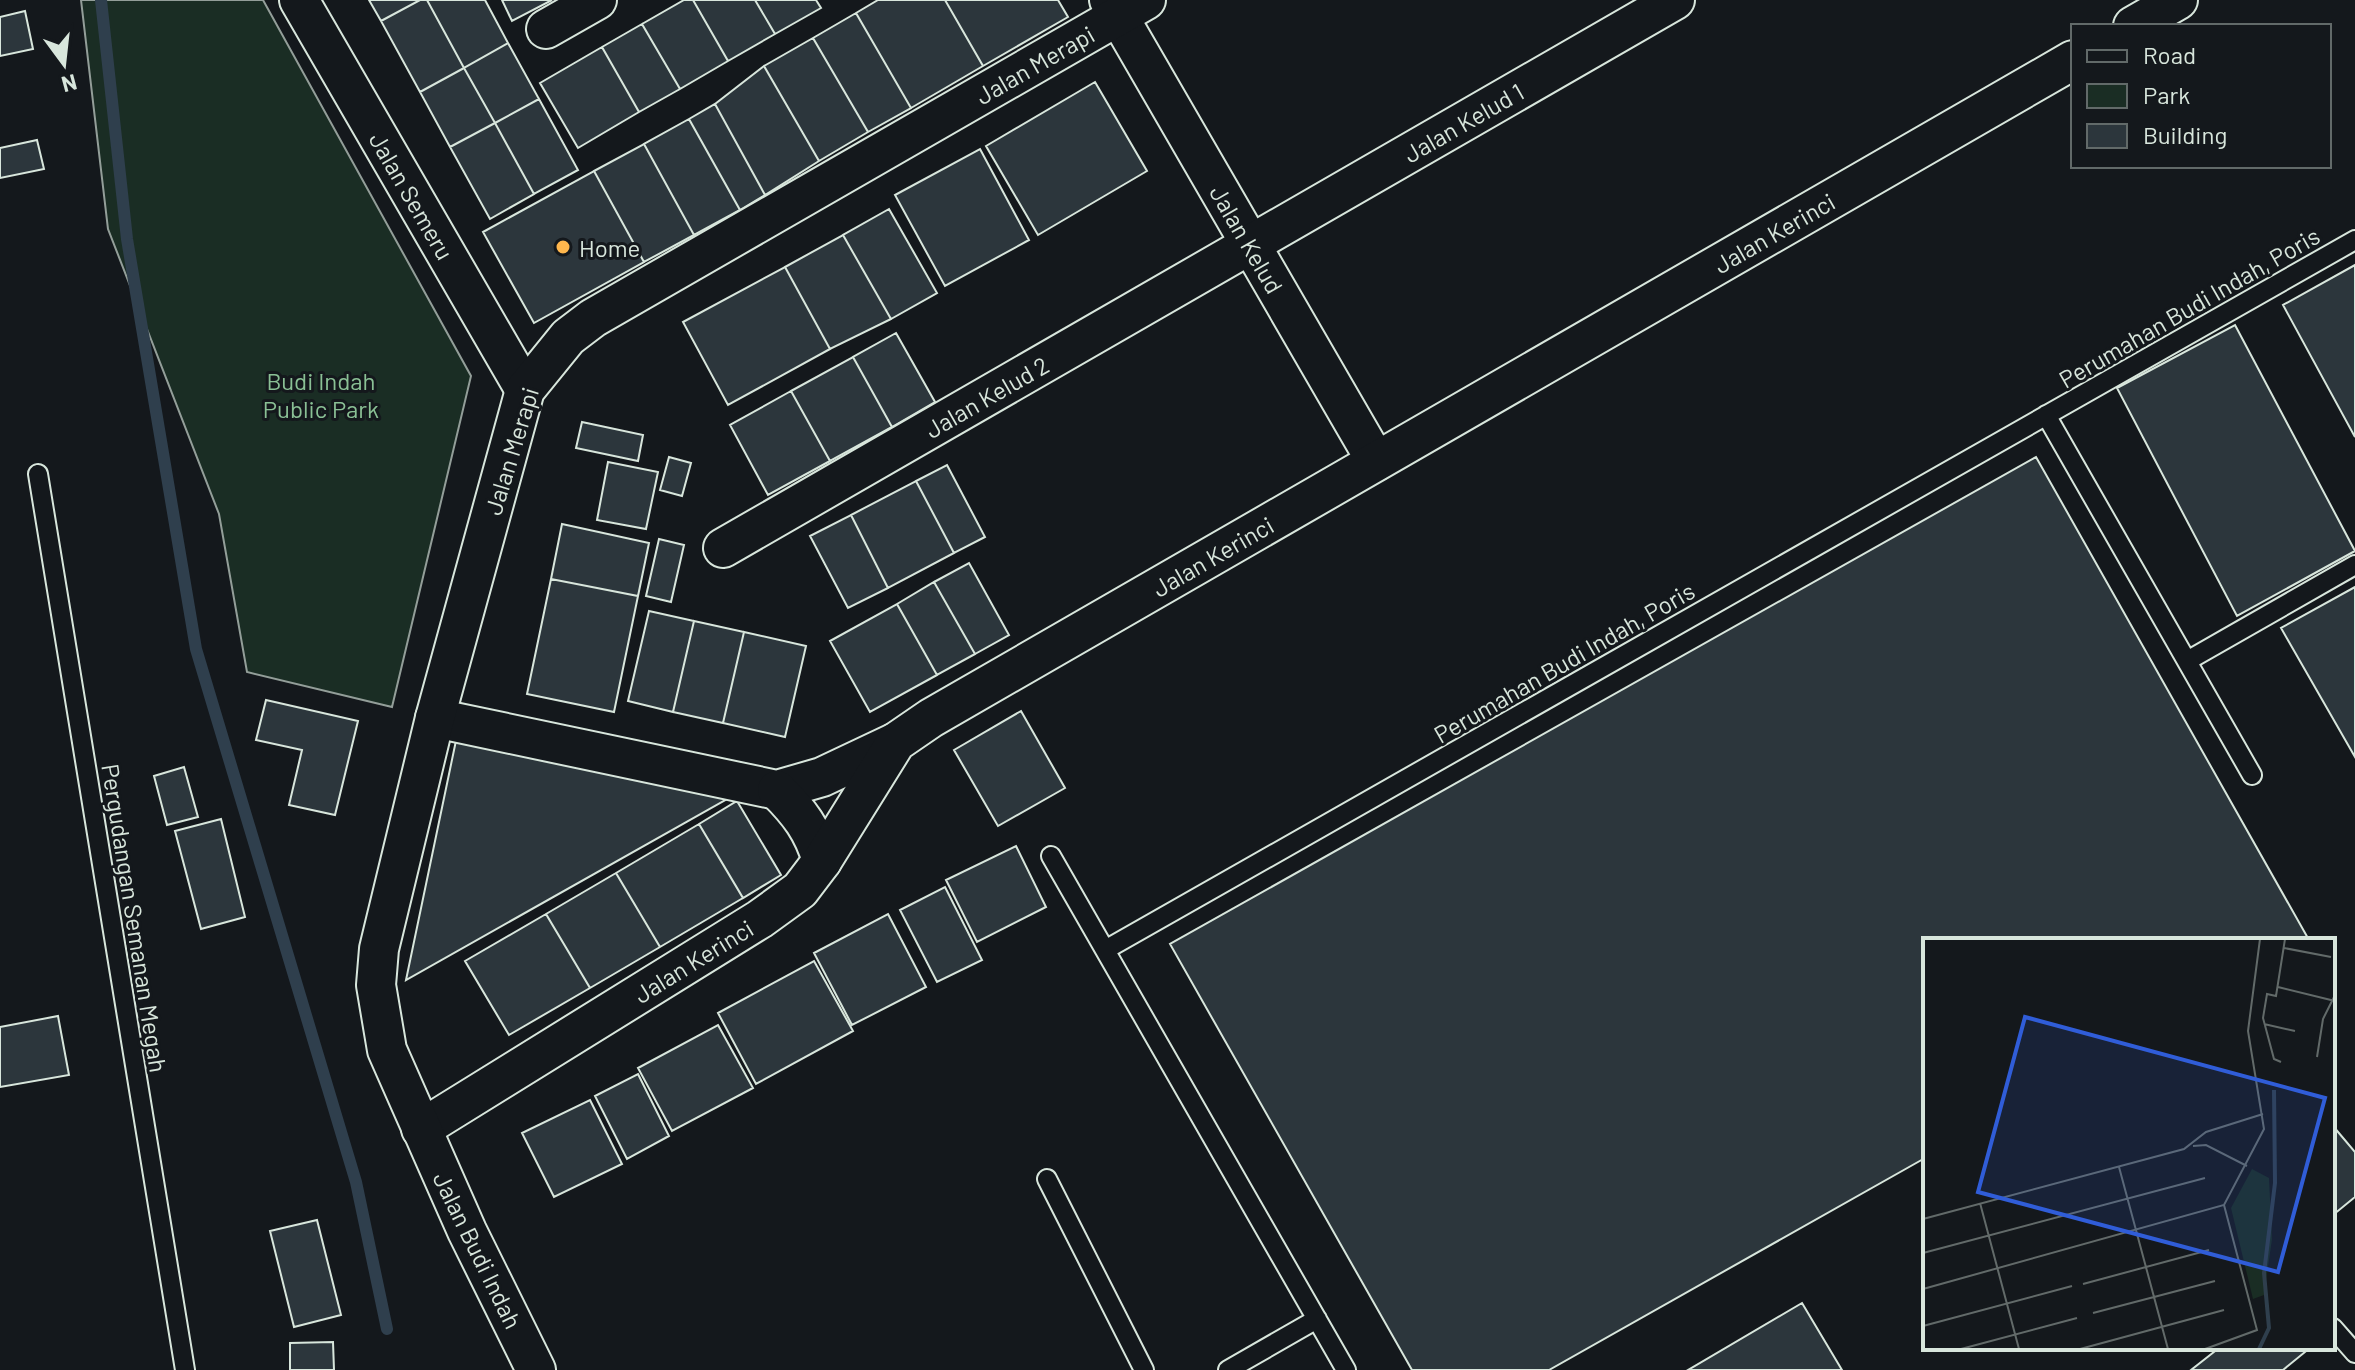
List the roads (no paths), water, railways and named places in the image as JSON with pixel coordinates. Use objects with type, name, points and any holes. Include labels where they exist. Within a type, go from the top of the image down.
[{"type":"street","name":"Jalan Semeru","points":[[299,0],[525,390]]},
{"type":"street","points":[[546,29],[597,0]]},
{"type":"street","name":"Jalan Kelud 1","points":[[1250,244],[1675,0]]},
{"type":"street","points":[[2136,24],[2178,0]]},
{"type":"street","name":"Jalan Merapi","points":[[421,1129],[387,1050],[376,985],[379,949],[435,718],[525,390],[568,337],[593,318],[1124,5]]},
{"type":"street","name":"Jalan Kelud","points":[[1124,5],[1250,244],[1376,461]]},
{"type":"street","name":"Jalan Kerinci","points":[[421,1129],[760,919],[800,890],[822,861],[896,742],[931,718],[2071,61]]},
{"type":"street","name":"Jalan Kelud 2","points":[[723,548],[1250,244]]},
{"type":"street","points":[[435,718],[777,790],[866,759],[896,742]]},
{"type":"street","points":[[777,790],[798,810],[814,834],[822,861]]},
{"type":"street","name":"Jalan Budi Indah","points":[[421,1129],[536,1370]]},
{"type":"lane","name":"Perumahan Budi Indah, Poris","points":[[1105,950],[2355,240]]},
{"type":"lane","name":"Perumahan Budi Indah, Poris","points":[[2046,415],[2252,775]]},
{"type":"lane","name":"Pergudangan Semanan Megah","points":[[38,474],[185,1370]]},
{"type":"lane","points":[[2187,661],[2355,565]]},
{"type":"lane","points":[[1051,856],[1346,1370]]},
{"type":"lane","points":[[1047,1179],[1144,1370]]},
{"type":"lane","points":[[1228,1370],[1317,1319]]},
{"type":"lane","points":[[2335,1330],[2355,1353]]},
{"type":"waterway","points":[[101,0],[127,239],[196,649],[356,1182],[387,1329]]},
{"type":"place","name":"Home","points":[[563,247]]},
{"type":"park label","name":"Budi Indah Public Park","points":[[321,394]]}]
